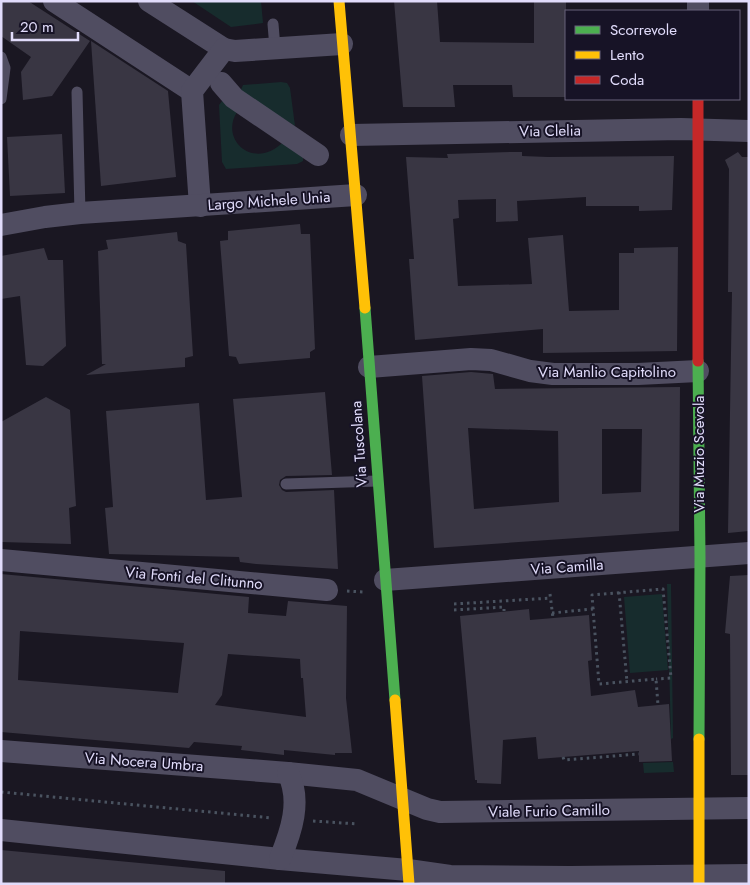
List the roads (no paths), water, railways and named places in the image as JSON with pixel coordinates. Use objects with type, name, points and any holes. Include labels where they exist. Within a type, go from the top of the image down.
[{"type":"main road","name":"Via Tuscolana","points":[[339,1],[409,877]]},
{"type":"main road","name":"Via Muzio Scevola","points":[[698,100],[699,809]]},
{"type":"main road","points":[[699,809],[699,880]]},
{"type":"street","points":[[54,1],[192,91],[224,49]]},
{"type":"street","points":[[149,1],[224,49],[236,51],[342,44]]},
{"type":"street","points":[[221,83],[234,98],[318,155]]},
{"type":"street","name":"Largo Michele Unia","points":[[192,91],[200,206],[356,195]]},
{"type":"street","name":"Via Clelia","points":[[350,135],[698,129],[749,131]]},
{"type":"street","points":[[1,225],[80,213],[200,206]]},
{"type":"street","name":"Via Manlio Capitolino","points":[[369,367],[471,359],[491,360],[530,371],[553,374],[638,374],[698,371]]},
{"type":"street","name":"Via Camilla","points":[[386,587],[749,553]]},
{"type":"street","name":"Via Fonti del Clitunno","points":[[1,560],[327,590]]},
{"type":"street","name":"Via Nocera Umbra","points":[[1,751],[358,780],[402,798]]},
{"type":"street","points":[[280,859],[293,820],[295,793],[288,773]]},
{"type":"street","name":"Viale Furio Camillo","points":[[402,798],[427,809],[440,812],[749,808]]},
{"type":"street","points":[[1,830],[280,859],[409,877],[570,877],[699,880],[749,875]]},
{"type":"lane","points":[[273,24],[275,48]]},
{"type":"lane","points":[[1,57],[5,68],[1,99]]},
{"type":"lane","points":[[77,92],[80,213]]},
{"type":"lane","points":[[286,484],[378,481]]}]
